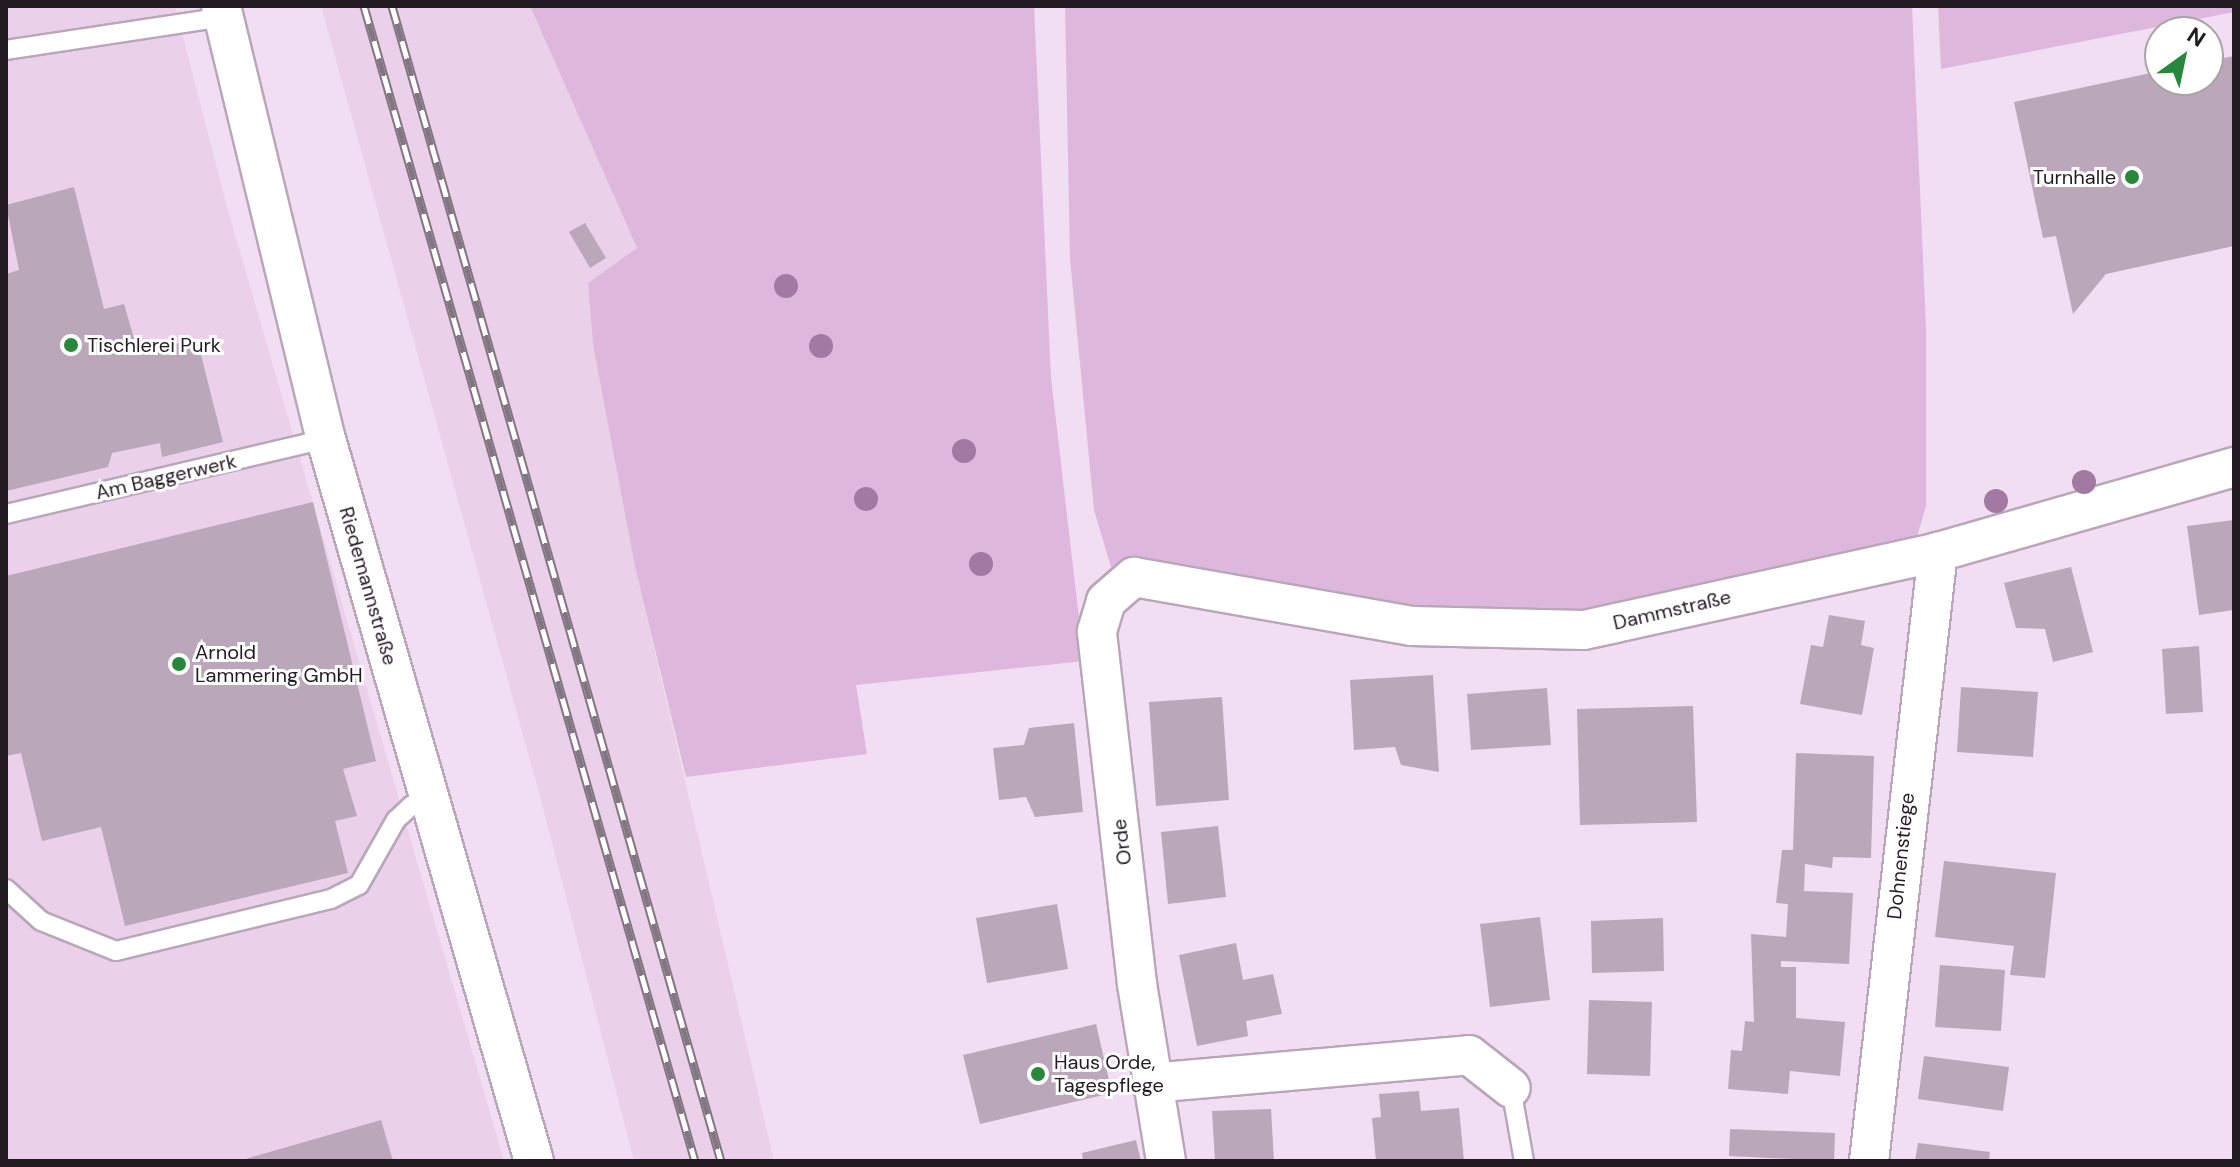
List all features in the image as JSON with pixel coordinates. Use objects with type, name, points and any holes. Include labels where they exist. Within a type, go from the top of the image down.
[{"type":"street","name":"Riedemannstraße","points":[[222,11],[326,439],[534,1161]]},
{"type":"street","name":"Dammstraße","points":[[1106,601],[1134,577],[1412,626],[1584,630],[1938,552],[2234,467]]},
{"type":"street","name":"Dohnenstiege","points":[[1869,1161],[1938,552]]},
{"type":"street","name":"Orde","points":[[1106,601],[1097,631],[1151,1083],[1166,1161]]},
{"type":"street","points":[[1151,1083],[1469,1055],[1511,1088]]},
{"type":"lane","points":[[6,50],[222,11]]},
{"type":"lane","name":"Am Baggerwerk","points":[[6,514],[326,439]]},
{"type":"lane","points":[[6,889],[41,921],[116,951],[331,899],[359,885],[396,820],[411,806],[429,801]]},
{"type":"lane","points":[[1511,1088],[1524,1161]]},
{"type":"shaded area","points":[[175,6],[227,207],[504,1161],[6,1161],[6,7]]},
{"type":"shaded area","points":[[321,6],[530,6],[637,248],[588,283],[593,345],[635,567],[774,1161],[634,1161],[541,800]]},
{"type":"shaded area","points":[[530,6],[1034,6],[1051,378],[1084,661],[856,685],[867,754],[686,777],[635,567],[593,345],[588,283],[637,248]]},
{"type":"shaded area","points":[[1065,6],[1912,6],[1926,328],[1926,506],[1916,540],[1584,613],[1411,611],[1111,567],[1094,510],[1070,259]]},
{"type":"shaded area","points":[[1938,6],[2234,6],[2234,12],[2213,16],[2144,16],[2144,30],[1941,69]]},
{"type":"building","name":"Turnhalle","points":[[2234,56],[2234,246],[2106,274],[2073,314],[2056,236],[2043,238],[2014,102],[2144,74],[2144,96],[2224,96],[2224,58]]},
{"type":"building","name":"Tischlerei Purk","points":[[74,187],[104,309],[124,304],[138,352],[197,339],[223,442],[162,457],[160,443],[112,453],[108,467],[6,491],[6,274],[19,270],[6,205]]},
{"type":"building","points":[[585,223],[606,258],[590,268],[569,232]]},
{"type":"building","name":"Arnold Lammering GmbH","points":[[313,502],[376,761],[343,769],[357,816],[335,821],[348,873],[125,926],[101,827],[42,841],[21,753],[6,756],[6,576]]},
{"type":"building","points":[[2234,520],[2234,610],[2199,615],[2187,526]]},
{"type":"building","points":[[2071,567],[2093,652],[2053,662],[2045,629],[2016,628],[2004,583]]},
{"type":"building","points":[[1829,615],[1865,621],[1861,645],[1874,648],[1862,715],[1800,704],[1811,645],[1823,647]]},
{"type":"building","points":[[2199,646],[2203,712],[2166,714],[2162,649]]},
{"type":"building","points":[[1433,675],[1439,772],[1401,765],[1395,747],[1354,750],[1350,680]]},
{"type":"building","points":[[1961,687],[2038,692],[2033,757],[1957,752]]},
{"type":"building","points":[[1547,688],[1551,745],[1471,750],[1467,694]]},
{"type":"building","points":[[1222,697],[1229,800],[1156,806],[1149,702]]},
{"type":"building","points":[[1693,706],[1697,822],[1580,825],[1577,709]]},
{"type":"building","points":[[1074,723],[1083,812],[1035,817],[1026,797],[999,800],[993,748],[1024,745],[1029,728]]},
{"type":"building","points":[[1796,753],[1874,756],[1871,858],[1833,857],[1832,868],[1805,864],[1804,891],[1853,893],[1849,964],[1781,961],[1781,967],[1796,967],[1796,1018],[1845,1022],[1840,1076],[1790,1071],[1788,1094],[1728,1089],[1731,1050],[1742,1051],[1745,1021],[1754,1022],[1751,934],[1786,937],[1788,904],[1776,903],[1782,850],[1793,850]]},
{"type":"building","points":[[1218,826],[1226,897],[1168,904],[1161,832]]},
{"type":"building","points":[[1944,861],[2056,873],[2045,978],[2010,975],[2014,946],[1935,937]]},
{"type":"building","points":[[1057,904],[1068,969],[987,983],[976,918]]},
{"type":"building","points":[[1540,917],[1550,1000],[1490,1007],[1480,924]]},
{"type":"building","points":[[1663,918],[1664,971],[1592,973],[1591,921]]},
{"type":"building","points":[[1236,943],[1243,980],[1273,974],[1282,1014],[1246,1021],[1248,1036],[1197,1046],[1179,955]]},
{"type":"building","points":[[1940,965],[2005,970],[2001,1031],[1935,1027]]},
{"type":"building","points":[[1589,1000],[1652,1002],[1650,1076],[1587,1074]]},
{"type":"building","name":"Haus Orde, Tagespflege","points":[[1096,1024],[1112,1093],[980,1124],[963,1055]]},
{"type":"building","points":[[1924,1056],[2009,1067],[2003,1111],[1918,1099]]},
{"type":"building","points":[[1419,1091],[1421,1111],[1459,1108],[1464,1161],[1376,1161],[1372,1118],[1381,1117],[1379,1094]]},
{"type":"building","points":[[1271,1109],[1274,1161],[1215,1161],[1212,1111]]},
{"type":"building","points":[[381,1120],[393,1161],[242,1161],[242,1160]]},
{"type":"building","points":[[1730,1129],[1835,1133],[1834,1161],[1729,1156]]},
{"type":"building","points":[[1136,1140],[1141,1161],[1083,1161],[1082,1153]]},
{"type":"building","points":[[1918,1143],[1990,1152],[1989,1161],[1915,1161]]},
{"type":"railway","points":[[364,6],[695,1161]]},
{"type":"railway","points":[[392,6],[721,1161]]},
{"type":"place","name":"Turnhalle","points":[[2132,177]]},
{"type":"place","name":"Tischlerei Purk","points":[[71,345]]},
{"type":"place","name":"Arnold Lammering GmbH","points":[[179,664]]},
{"type":"place","name":"Haus Orde, Tagespflege","points":[[1038,1074]]}]
